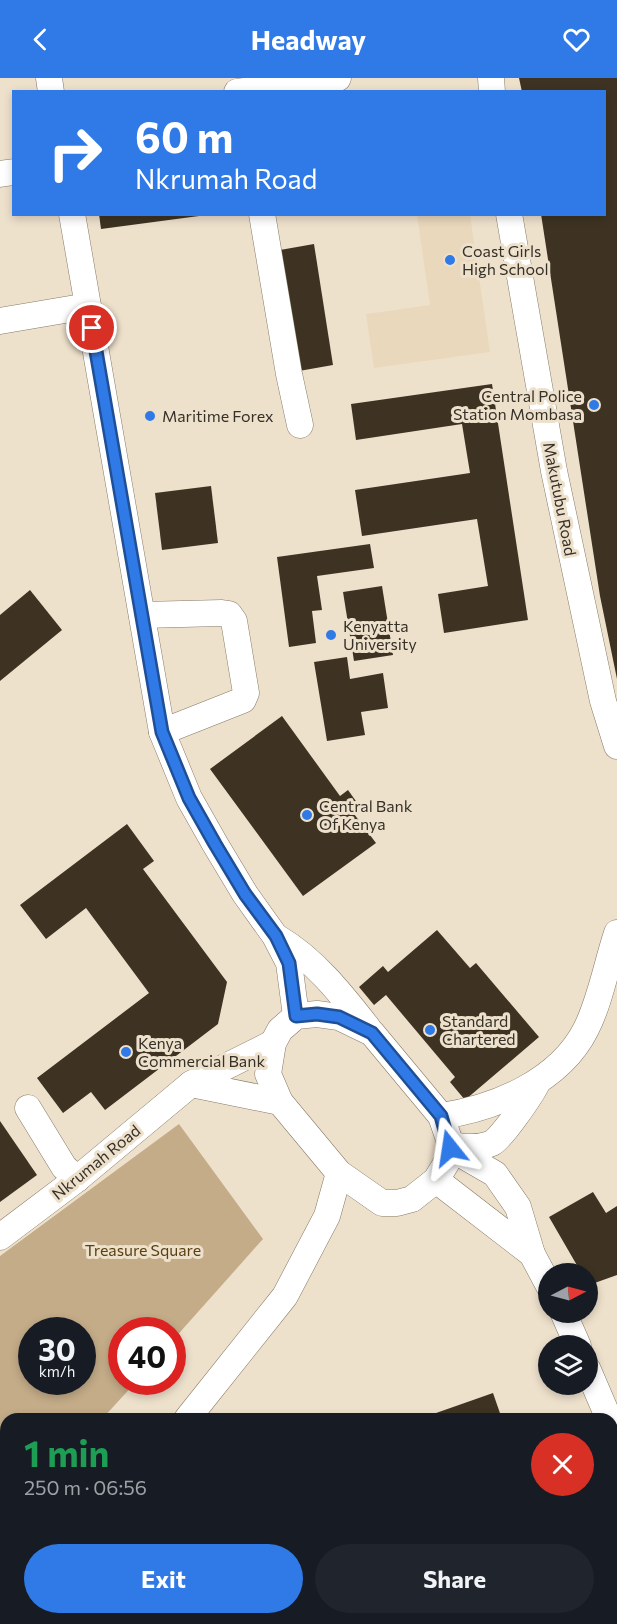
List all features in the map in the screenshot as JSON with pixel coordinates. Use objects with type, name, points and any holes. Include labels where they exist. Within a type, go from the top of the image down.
[{"type":"street","points":[[247,90],[338,78]]},
{"type":"street","points":[[72,216],[162,732],[189,798],[245,894],[276,936],[289,963],[296,1016]]},
{"type":"street","points":[[262,216],[288,374],[300,425]]},
{"type":"street","name":"Makutubu Road","points":[[509,216],[554,471],[603,702],[617,746]]},
{"type":"street","points":[[0,321],[88,306]]},
{"type":"street","points":[[142,615],[222,613],[229,614],[234,621],[246,693],[243,700],[162,732]]},
{"type":"street","points":[[441,1116],[480,1108],[537,1083],[568,1055],[586,1029],[617,933]]},
{"type":"street","points":[[276,936],[294,947],[316,967],[372,1033],[441,1116],[451,1146],[450,1157],[436,1180],[412,1199],[382,1203],[339,1173],[280,1102],[268,1074],[273,1043],[280,1030],[296,1016],[317,1014],[339,1017],[372,1033]]},
{"type":"street","name":"Nkrumah Road","points":[[0,1237],[77,1179],[190,1083],[273,1043]]},
{"type":"street","points":[[190,1083],[280,1102]]},
{"type":"street","points":[[451,1146],[470,1147],[495,1142],[529,1099],[537,1083]]},
{"type":"street","points":[[28,1108],[64,1167],[77,1179]]},
{"type":"street","points":[[451,1146],[495,1174],[518,1207],[532,1254],[538,1266]]},
{"type":"street","points":[[192,1413],[285,1296],[327,1216],[339,1173]]},
{"type":"street","points":[[436,1180],[532,1254]]},
{"type":"street","points":[[598,1393],[606,1413]]},
{"type":"shaded area","name":"Coast Girls High School","points":[[417,216],[470,216],[490,352],[374,368],[366,314],[430,305]]},
{"type":"green space","name":"Treasure Square","points":[[179,1124],[263,1239],[186,1325],[186,1317],[108,1317],[108,1395],[124,1395],[108,1413],[0,1413],[0,1256]]},
{"type":"building","name":"Central Police Station Mombasa","points":[[519,78],[617,78],[617,679],[600,596],[541,216],[606,216],[606,90],[522,90]]},
{"type":"building","points":[[99,216],[199,216],[101,229]]},
{"type":"building","points":[[314,244],[333,365],[299,371],[280,250]]},
{"type":"building","points":[[492,384],[528,620],[444,633],[438,594],[488,586],[477,519],[362,536],[355,490],[470,473],[462,424],[356,440],[351,404]]},
{"type":"building","points":[[211,486],[218,543],[162,550],[155,493]]},
{"type":"building","points":[[370,544],[374,568],[317,576],[322,610],[312,611],[316,643],[289,647],[277,557]]},
{"type":"building","points":[[382,586],[393,655],[354,661],[343,592]]},
{"type":"building","points":[[30,590],[62,630],[0,681],[0,615]]},
{"type":"building","points":[[347,657],[350,679],[383,673],[388,708],[361,712],[365,735],[327,741],[314,662]]},
{"type":"building","points":[[282,716],[340,796],[348,790],[358,804],[351,810],[376,843],[303,896],[210,769]]},
{"type":"building","points":[[127,824],[154,861],[143,869],[227,982],[218,1024],[105,1110],[91,1092],[63,1113],[37,1078],[149,993],[86,908],[46,939],[20,905]]},
{"type":"building","points":[[437,930],[470,968],[476,963],[539,1037],[465,1100],[450,1082],[455,1077],[386,995],[374,1005],[359,987],[383,966],[388,972]]},
{"type":"building","points":[[0,1121],[37,1175],[0,1202]]},
{"type":"building","points":[[593,1192],[606,1213],[617,1206],[617,1275],[598,1282],[598,1263],[576,1263],[549,1217]]},
{"type":"building","points":[[493,1393],[500,1413],[436,1413]]},
{"type":"place","name":"Coast Girls High School","points":[[450,260]]},
{"type":"place","name":"Central Police Station Mombasa","points":[[594,405]]},
{"type":"place","name":"Maritime Forex","points":[[150,416]]},
{"type":"place","name":"Kenyatta University","points":[[331,635]]},
{"type":"place","name":"Central Bank Of Kenya","points":[[307,815]]},
{"type":"place","name":"Standard Chartered","points":[[430,1030]]},
{"type":"place","name":"Kenya Commercial Bank","points":[[126,1052]]},
{"type":"route","points":[[92,328],[162,732],[189,798],[245,894],[276,936],[289,963],[296,1016],[317,1014],[339,1017],[372,1033],[441,1116],[447,1128],[450,1148]]}]
